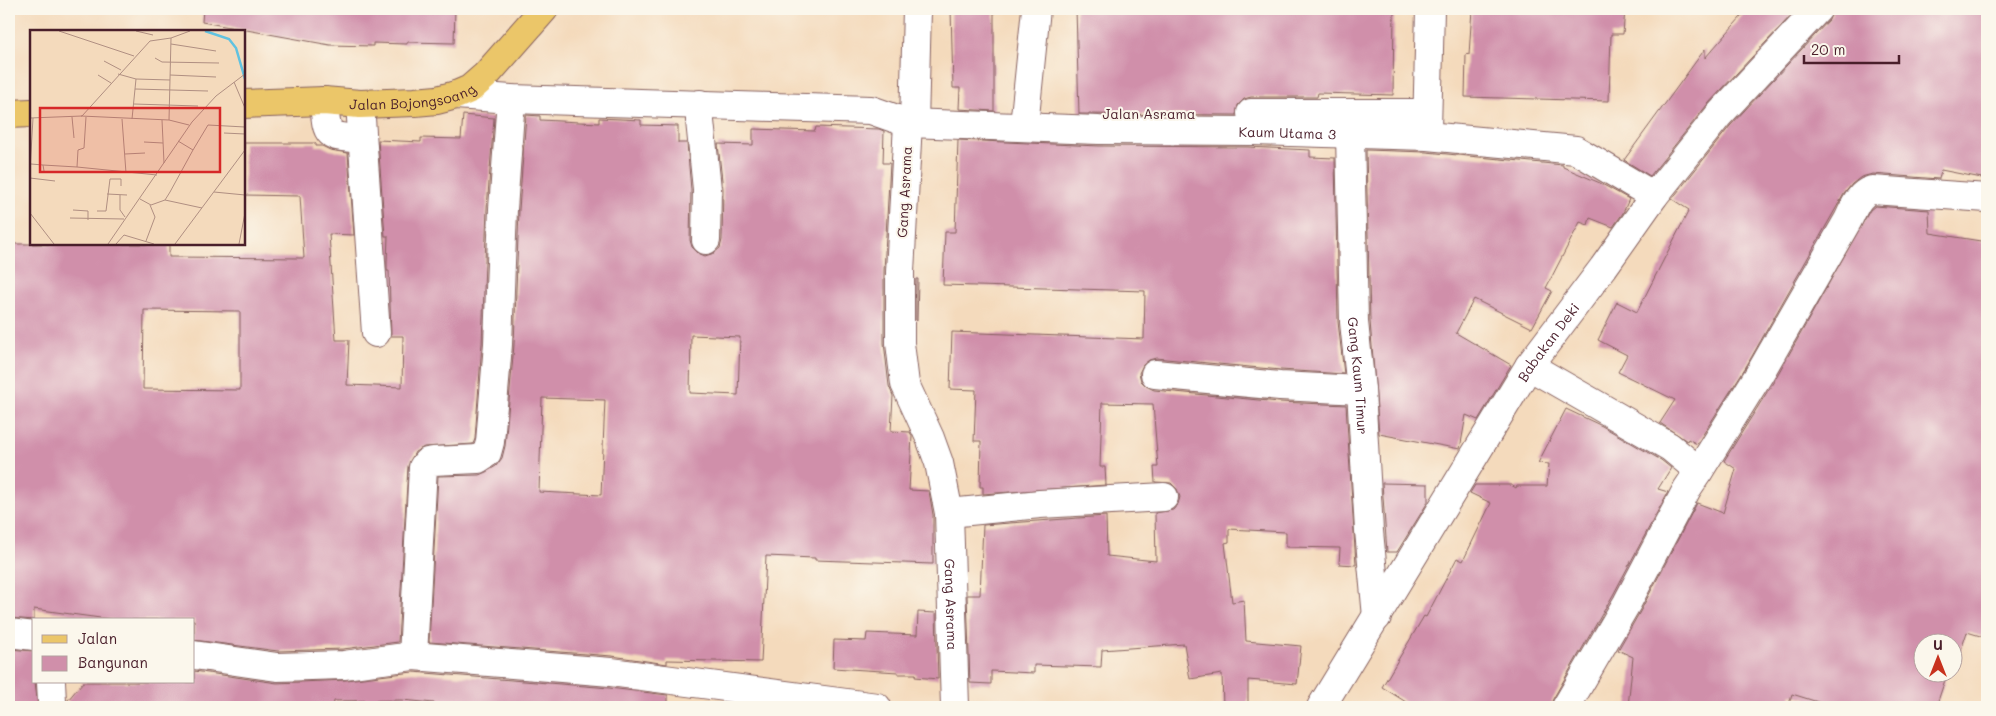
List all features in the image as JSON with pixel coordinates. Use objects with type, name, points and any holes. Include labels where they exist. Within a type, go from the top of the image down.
[{"type":"main road","name":"Jalan Bojongsoang","points":[[245,104],[324,101],[360,104],[423,102],[456,96],[470,89],[486,75],[544,9]]},
{"type":"main road","points":[[9,114],[30,113]]},
{"type":"street","name":"Gang Asrama","points":[[916,9],[912,119],[900,272],[900,342],[905,384],[930,438],[938,464],[948,513],[955,707]]},
{"type":"street","points":[[1024,119],[1036,9]]},
{"type":"street","points":[[1427,124],[1430,9]]},
{"type":"street","name":"Babakan Deki","points":[[1321,707],[1529,366],[1603,268],[1654,196],[1718,116],[1818,9]]},
{"type":"street","points":[[456,96],[871,110],[912,119]]},
{"type":"street","points":[[413,656],[423,467],[433,461],[478,459],[487,453],[490,442],[498,344],[503,209],[511,99]]},
{"type":"street","points":[[324,101],[326,126],[329,133],[335,136],[362,138]]},
{"type":"street","points":[[360,104],[376,333]]},
{"type":"street","points":[[700,104],[707,189],[706,240]]},
{"type":"street","name":"Kaum Utama 3","points":[[912,119],[1024,119],[1099,130],[1350,134],[1427,124],[1576,150],[1654,196]]},
{"type":"street","name":"Jalan Asrama","points":[[1024,119],[1427,124]]},
{"type":"street","name":"Gang Kaum Timur","points":[[1350,134],[1354,322],[1361,390],[1369,531],[1377,617]]},
{"type":"street","points":[[1566,707],[1627,603],[1687,489],[1765,364],[1848,220],[1858,199],[1865,192],[1872,190],[1987,198]]},
{"type":"street","points":[[1529,366],[1670,447],[1699,471]]},
{"type":"street","points":[[1155,374],[1280,386],[1361,390]]},
{"type":"street","points":[[948,513],[1079,501],[1164,497]]},
{"type":"street","points":[[9,633],[32,636]]},
{"type":"street","points":[[195,655],[277,667],[344,665],[413,656],[611,672],[877,707]]},
{"type":"building","points":[[203,9],[455,9],[454,43],[407,42],[407,44],[373,43],[373,46],[330,45],[202,22]]},
{"type":"building","points":[[951,9],[994,9],[994,111],[959,109],[960,88],[953,88]]},
{"type":"building","points":[[1076,9],[1394,9],[1393,95],[1318,93],[1317,97],[1251,97],[1244,99],[1238,105],[1236,115],[1079,114]]},
{"type":"building","points":[[1472,9],[1625,9],[1623,34],[1611,34],[1609,101],[1465,97],[1466,54],[1469,55]]},
{"type":"building","points":[[1748,9],[1797,9],[1707,105],[1650,176],[1624,160],[1705,49],[1705,58]]},
{"type":"building","points":[[1833,9],[1987,9],[1987,179],[1941,170],[1939,179],[1873,174],[1861,177],[1852,184],[1844,194],[1747,365],[1697,444],[1688,439],[1687,441],[1660,423],[1675,400],[1618,372],[1627,355],[1598,340],[1617,302],[1637,312],[1689,210],[1672,199],[1730,126],[1829,20]]},
{"type":"building","points":[[463,115],[494,118],[487,208],[482,343],[475,439],[473,444],[424,447],[415,452],[408,466],[398,642],[343,649],[278,651],[195,640],[195,618],[100,618],[34,609],[34,618],[32,620],[9,618],[9,244],[169,245],[169,257],[304,258],[300,196],[245,195],[245,143],[316,143],[316,146],[348,153],[354,235],[329,234],[336,340],[349,340],[347,385],[402,387],[403,336],[391,336],[389,271],[387,271],[388,236],[385,236],[378,140],[421,142],[421,138],[461,139]],"holes":[[[144,310],[240,311],[240,390],[143,389]]]},
{"type":"building","points":[[526,115],[540,116],[540,120],[599,123],[599,118],[641,120],[641,125],[678,126],[678,143],[687,143],[691,190],[690,240],[692,247],[698,253],[705,256],[714,253],[720,248],[722,240],[723,189],[718,144],[753,145],[753,129],[815,131],[816,127],[879,129],[884,131],[883,163],[890,163],[884,271],[884,343],[889,386],[893,396],[891,431],[910,432],[912,436],[909,490],[929,491],[933,515],[933,564],[815,560],[815,558],[766,556],[761,662],[667,660],[667,664],[612,656],[429,642],[438,476],[479,475],[486,472],[496,466],[502,458],[505,446],[514,345],[519,210]],"holes":[[[691,335],[740,337],[738,395],[690,393]],[[542,398],[605,400],[601,495],[539,492]]]},
{"type":"building","points":[[958,140],[1099,146],[1248,147],[1310,150],[1310,157],[1335,158],[1338,322],[1344,374],[1156,358],[1149,360],[1143,365],[1139,373],[1141,381],[1154,390],[1279,402],[1346,405],[1356,565],[1339,564],[1340,548],[1286,547],[1286,532],[1229,529],[1229,542],[1225,543],[1232,602],[1244,600],[1246,641],[1301,646],[1297,684],[1248,680],[1248,707],[1223,707],[1222,674],[1190,679],[1184,644],[1102,650],[1101,667],[1034,665],[1034,673],[991,671],[991,684],[970,683],[967,595],[980,595],[983,525],[1106,516],[1107,556],[1156,561],[1155,513],[1173,510],[1178,504],[1180,497],[1177,489],[1171,483],[1155,482],[1154,467],[1158,467],[1153,404],[1102,403],[1100,467],[1105,467],[1106,485],[983,494],[983,487],[980,487],[981,441],[974,441],[976,390],[950,389],[952,332],[1144,339],[1145,291],[943,285],[945,232],[955,232]]},
{"type":"building","points":[[1366,150],[1426,152],[1563,165],[1563,167],[1600,183],[1629,199],[1623,213],[1613,227],[1590,218],[1588,225],[1580,222],[1546,288],[1552,291],[1532,328],[1474,299],[1456,333],[1511,365],[1478,420],[1466,415],[1460,449],[1379,434],[1370,321]]},
{"type":"building","points":[[1875,206],[1929,210],[1930,233],[1987,242],[1987,638],[1967,632],[1964,641],[1964,634],[1914,634],[1914,684],[1944,684],[1936,707],[1834,707],[1792,694],[1788,707],[1628,707],[1633,657],[1618,650],[1697,503],[1723,513],[1736,469],[1724,461],[1774,381],[1870,210]]},
{"type":"building","points":[[916,279],[918,279],[917,321],[916,320]]},
{"type":"building","points":[[1566,409],[1602,426],[1661,460],[1671,468],[1658,489],[1668,492],[1550,707],[1414,707],[1382,687],[1424,616],[1426,617],[1457,558],[1463,561],[1491,503],[1470,493],[1475,485],[1511,485],[1516,488],[1517,486],[1547,486],[1549,464],[1538,463]]},
{"type":"building","points":[[1382,483],[1428,484],[1428,502],[1397,552],[1387,552]]},
{"type":"building","points":[[918,612],[936,613],[938,679],[915,677],[916,674],[898,674],[898,672],[833,668],[834,640],[866,641],[867,633],[917,635]]},
{"type":"building","points":[[9,649],[32,651],[32,684],[35,684],[38,707],[9,707]]},
{"type":"building","points":[[195,671],[277,683],[346,680],[413,672],[609,688],[668,695],[668,707],[434,707],[434,703],[402,700],[334,701],[333,707],[66,707],[68,700],[81,684],[195,684]]}]
